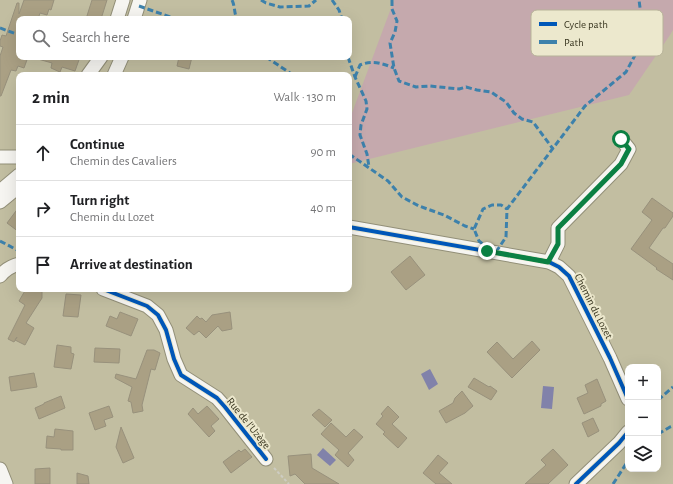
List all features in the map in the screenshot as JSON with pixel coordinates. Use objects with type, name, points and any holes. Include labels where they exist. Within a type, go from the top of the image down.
[{"type":"street","points":[[118,16],[123,0]]},
{"type":"street","points":[[135,16],[140,0]]},
{"type":"street","points":[[90,72],[99,60]]},
{"type":"street","points":[[115,72],[121,60]]},
{"type":"street","points":[[548,262],[558,244],[558,228],[621,164],[629,149],[621,139]]},
{"type":"street","points":[[0,157],[16,157]]},
{"type":"street","points":[[0,191],[16,178]]},
{"type":"street","points":[[0,202],[16,189]]},
{"type":"street","name":"Chemin du Lozet","points":[[352,228],[548,262],[559,267],[569,276],[610,358],[625,392]]},
{"type":"street","points":[[0,276],[4,270],[16,265]]},
{"type":"street","name":"Rue de l'Uzège","points":[[111,292],[147,306],[158,315],[166,330],[174,359],[181,374],[217,398],[266,459]]},
{"type":"street","points":[[576,484],[619,444],[625,436]]},
{"type":"street","points":[[0,469],[6,484]]},
{"type":"path","points":[[266,459],[289,484]]},
{"type":"shaded area","points":[[394,0],[673,0],[673,30],[663,45],[663,10],[531,10],[531,56],[656,56],[629,95],[352,163],[352,113]]},
{"type":"water","points":[[430,369],[438,384],[429,390],[421,374]]},
{"type":"water","points":[[543,386],[554,387],[552,409],[541,408]]},
{"type":"water","points":[[323,448],[336,460],[330,466],[317,455]]},
{"type":"building","points":[[24,0],[54,0],[51,10],[49,9],[47,15],[40,13],[39,16],[16,16],[16,60],[27,60],[24,68],[18,66],[16,71],[11,70],[0,96],[0,56],[3,47],[0,46],[0,41],[2,35],[6,36],[17,3],[19,3],[19,14]]},
{"type":"building","points":[[92,0],[107,0],[102,16],[87,16]]},
{"type":"building","points":[[42,60],[79,60],[75,71],[62,67],[60,72],[51,68],[52,63]]},
{"type":"building","points":[[178,60],[191,60],[189,69],[177,66]]},
{"type":"building","points":[[652,198],[673,213],[673,216],[665,228],[663,228],[649,248],[673,264],[673,280],[656,269],[657,268],[631,249],[652,220],[642,212]]},
{"type":"building","points":[[16,211],[16,230],[7,223]]},
{"type":"building","points":[[410,256],[425,275],[406,290],[391,272]]},
{"type":"building","points":[[24,292],[42,292],[42,298],[26,323],[34,328],[25,345],[15,340],[14,342],[8,339],[25,305],[19,301]]},
{"type":"building","points":[[66,294],[81,295],[78,317],[63,316]]},
{"type":"building","points":[[120,312],[138,319],[131,336],[106,326],[110,316],[117,319]]},
{"type":"building","points":[[230,312],[232,329],[222,331],[218,326],[206,338],[199,331],[194,335],[186,328],[197,316],[206,322],[212,315]]},
{"type":"building","points":[[532,341],[540,350],[512,378],[487,352],[497,342],[513,359]]},
{"type":"building","points":[[57,345],[71,347],[71,353],[74,354],[71,369],[54,367]]},
{"type":"building","points":[[95,348],[120,349],[119,363],[94,362]]},
{"type":"building","points":[[147,350],[154,350],[160,353],[155,370],[151,369],[142,405],[143,411],[133,413],[131,402],[128,401],[132,387],[115,378],[116,374],[136,379]]},
{"type":"building","points":[[34,373],[37,387],[11,391],[9,377]]},
{"type":"building","points":[[474,378],[497,391],[491,400],[468,387]]},
{"type":"building","points":[[597,379],[606,401],[601,404],[601,406],[584,414],[577,398],[588,393],[585,385]]},
{"type":"building","points":[[462,391],[473,406],[465,413],[446,423],[439,411],[453,403],[455,398]]},
{"type":"building","points":[[61,396],[65,408],[39,419],[35,408]]},
{"type":"building","points":[[109,406],[113,417],[104,420],[106,426],[95,430],[89,413]]},
{"type":"building","points":[[207,406],[219,419],[211,426],[215,431],[209,437],[188,414],[193,408],[198,414]]},
{"type":"building","points":[[388,406],[399,417],[392,424],[407,438],[398,448],[383,434],[385,432],[376,424],[383,416],[381,414]]},
{"type":"building","points":[[319,409],[332,420],[325,427],[312,415]]},
{"type":"building","points":[[593,418],[599,431],[588,437],[582,423]]},
{"type":"building","points":[[331,423],[346,437],[354,429],[363,437],[348,453],[354,460],[348,467],[335,455],[339,450],[321,434]]},
{"type":"building","points":[[121,427],[134,458],[123,463],[116,447]]},
{"type":"building","points":[[55,429],[73,431],[73,450],[46,448],[47,436],[54,437]]},
{"type":"building","points":[[245,449],[252,457],[231,473],[223,462],[239,450],[241,452]]},
{"type":"building","points":[[553,449],[568,465],[548,484],[525,484],[546,465],[541,460]]},
{"type":"building","points":[[311,454],[312,468],[339,484],[305,484],[295,474],[290,476],[288,456]]},
{"type":"building","points":[[438,455],[448,463],[439,473],[452,484],[436,484],[423,473]]},
{"type":"building","points":[[50,468],[50,484],[35,484],[35,469]]},
{"type":"building","points":[[77,473],[88,476],[89,484],[77,484]]},
{"type":"marked path","points":[[232,0],[236,16]]},
{"type":"marked path","points":[[261,0],[280,7],[309,6],[316,0]]},
{"type":"marked path","points":[[332,0],[341,16]]},
{"type":"marked path","points":[[392,0],[392,9],[397,21],[395,32],[390,43],[394,68],[399,81],[416,87],[430,86],[459,89],[466,87],[491,92],[506,102],[514,113],[522,119],[533,122],[553,149]]},
{"type":"marked path","points":[[639,0],[640,10]]},
{"type":"marked path","points":[[139,6],[167,16]]},
{"type":"marked path","points":[[0,28],[16,34]]},
{"type":"marked path","points":[[496,252],[506,237],[507,209],[585,106],[626,72],[635,56]]},
{"type":"marked path","points":[[270,60],[288,72]]},
{"type":"marked path","points":[[349,60],[366,101],[367,109],[361,125],[360,135],[367,154],[369,167]]},
{"type":"marked path","points":[[355,77],[360,65],[365,63],[377,63],[394,68]]},
{"type":"marked path","points":[[352,156],[388,181],[402,197],[419,206],[444,215],[474,229]]},
{"type":"marked path","points":[[487,251],[485,246],[479,241],[474,229],[483,209],[492,205],[501,205],[507,209]]},
{"type":"marked path","points":[[0,241],[16,249]]},
{"type":"marked path","points":[[661,397],[673,387]]},
{"type":"marked path","points":[[661,432],[673,426]]},
{"type":"marked path","points":[[613,484],[625,466]]},
{"type":"cycle path","points":[[352,228],[549,262],[559,267],[569,276],[610,358],[625,392]]},
{"type":"cycle path","points":[[111,292],[147,306],[158,315],[166,330],[174,359],[181,375],[217,398],[266,459]]},
{"type":"cycle path","points":[[576,484],[625,436]]},
{"type":"route","points":[[487,251],[548,262],[558,244],[558,228],[621,164],[629,149],[621,139]]}]
